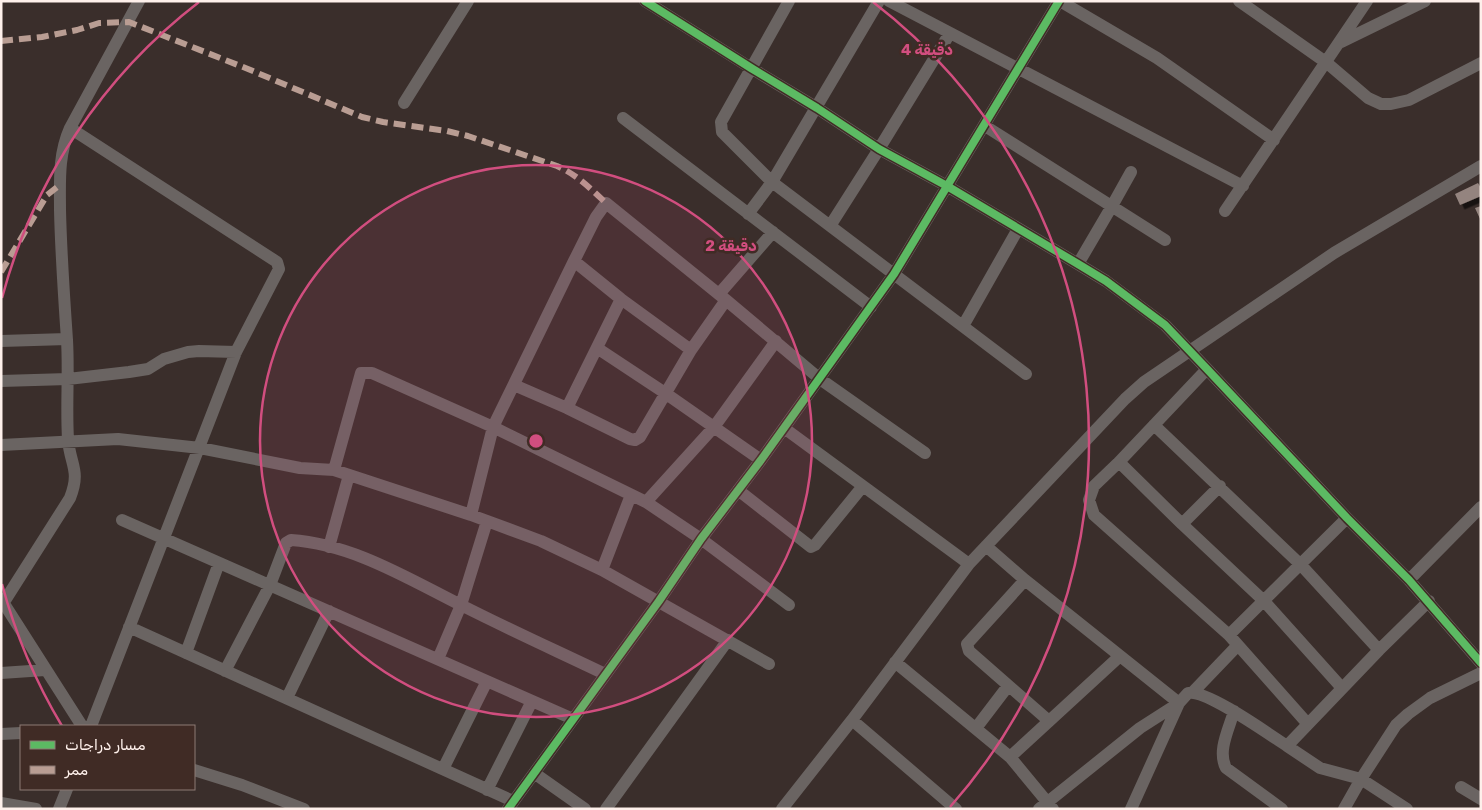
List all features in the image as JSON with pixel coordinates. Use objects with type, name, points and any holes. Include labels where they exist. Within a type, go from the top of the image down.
[{"type":"street","points":[[81,725],[3,601],[76,485],[76,475],[68,441],[67,339],[62,260],[60,162],[63,143],[70,128],[139,1]]},
{"type":"street","points":[[404,103],[468,1]]},
{"type":"street","points":[[645,1],[880,149],[947,186],[1078,264],[1135,302],[1165,326],[1208,368],[1347,518],[1429,601],[1481,663]]},
{"type":"street","points":[[789,1],[722,122],[721,130],[772,182],[1026,374]]},
{"type":"street","points":[[748,214],[772,182],[879,1]]},
{"type":"street","points":[[889,1],[1243,186]]},
{"type":"street","points":[[129,627],[443,769],[487,790],[510,805],[659,601],[701,539],[762,460],[894,274],[1059,1],[1157,58],[1274,140]]},
{"type":"street","points":[[1239,1],[1327,63],[1368,98],[1381,104],[1409,100],[1481,63]]},
{"type":"street","points":[[1225,211],[1342,42],[1368,1]]},
{"type":"street","points":[[1342,42],[1424,1]]},
{"type":"street","points":[[830,226],[880,149],[950,33]]},
{"type":"street","points":[[623,118],[871,307]]},
{"type":"street","points":[[984,126],[1165,240]]},
{"type":"street","points":[[70,128],[277,262],[279,269],[236,352],[90,725]]},
{"type":"street","points":[[782,809],[852,720],[969,564],[1125,398],[1144,382],[1190,350],[1334,253],[1481,166]]},
{"type":"street","points":[[1078,264],[1131,172]]},
{"type":"street","points":[[471,515],[493,427],[574,260],[596,217],[606,203],[723,297],[820,379],[925,453]]},
{"type":"street","points":[[963,326],[1018,229]]},
{"type":"street","points":[[514,385],[635,440],[640,437],[723,297],[773,232]]},
{"type":"street","points":[[574,260],[620,299],[691,350]]},
{"type":"street","points":[[568,408],[620,299]]},
{"type":"street","points":[[1,340],[67,339]]},
{"type":"street","points":[[646,502],[714,427],[776,341]]},
{"type":"street","points":[[597,348],[762,460]]},
{"type":"street","points":[[1,380],[68,379],[148,369],[164,359],[188,352],[236,352]]},
{"type":"street","points":[[1208,368],[1094,486],[1089,500],[1094,515],[1233,640],[1307,723]]},
{"type":"street","points":[[334,470],[361,373],[372,373],[493,427],[630,496],[646,502],[701,539],[789,605]]},
{"type":"street","points":[[1154,425],[1301,565],[1378,650]]},
{"type":"street","points":[[784,428],[969,564]]},
{"type":"street","points":[[1,445],[118,439],[200,448],[300,468],[334,470],[487,520],[541,541],[602,570],[769,664]]},
{"type":"street","points":[[1119,462],[1264,601],[1342,688]]},
{"type":"street","points":[[329,547],[349,475]]},
{"type":"street","points":[[738,490],[811,547],[816,545],[863,486]]},
{"type":"street","points":[[1182,524],[1220,486]]},
{"type":"street","points":[[602,570],[630,496]]},
{"type":"street","points":[[1409,580],[1481,507]]},
{"type":"street","points":[[895,662],[1010,757],[1046,806],[1140,728],[1179,703],[1188,693],[1193,692],[1264,601],[1347,518]]},
{"type":"street","points":[[122,520],[573,719]]},
{"type":"street","points":[[438,659],[461,605],[487,520]]},
{"type":"street","points":[[226,671],[270,585],[286,543],[291,540],[329,547],[381,564],[461,605],[606,674]]},
{"type":"street","points":[[986,546],[1025,580],[1179,703]]},
{"type":"street","points":[[186,653],[219,563]]},
{"type":"street","points":[[1025,580],[967,645],[968,651],[1049,721]]},
{"type":"street","points":[[1286,746],[1378,650],[1429,601]]},
{"type":"street","points":[[286,698],[329,611]]},
{"type":"street","points":[[613,806],[728,640]]},
{"type":"street","points":[[1010,757],[1120,656]]},
{"type":"street","points":[[1,673],[46,670]]},
{"type":"street","points":[[1344,809],[1361,778],[1396,725],[1430,698],[1481,672]]},
{"type":"street","points":[[443,769],[487,681]]},
{"type":"street","points":[[976,728],[1008,686]]},
{"type":"street","points":[[1193,692],[1234,711],[1320,768],[1361,778],[1408,809]]},
{"type":"street","points":[[487,790],[532,701]]},
{"type":"street","points":[[1131,809],[1179,703]]},
{"type":"street","points":[[1234,711],[1222,751],[1222,759],[1226,768],[1282,809]]},
{"type":"street","points":[[852,720],[956,809]]},
{"type":"street","points":[[1,734],[20,733]]},
{"type":"street","points":[[195,770],[242,785],[304,809]]},
{"type":"street","points":[[534,772],[585,809]]},
{"type":"street","points":[[1461,787],[1481,799]]},
{"type":"street","points":[[59,809],[67,790]]},
{"type":"street","points":[[1,803],[36,809]]},
{"type":"building","points":[[1478,183],[1481,188],[1481,196],[1460,205],[1455,194]]},
{"type":"building","points":[[1481,206],[1481,221],[1475,208]]},
{"type":"marked path","points":[[1,41],[42,37],[77,30],[99,23],[129,22],[362,117],[468,136],[557,166],[589,187],[606,203]]},
{"type":"marked path","points":[[1,272],[47,195],[60,185]]},
{"type":"cycle path","points":[[645,1],[817,108],[879,149],[947,186],[1106,281],[1165,325],[1347,518],[1409,580],[1481,663]]},
{"type":"cycle path","points":[[508,809],[894,274],[1059,1]]}]
